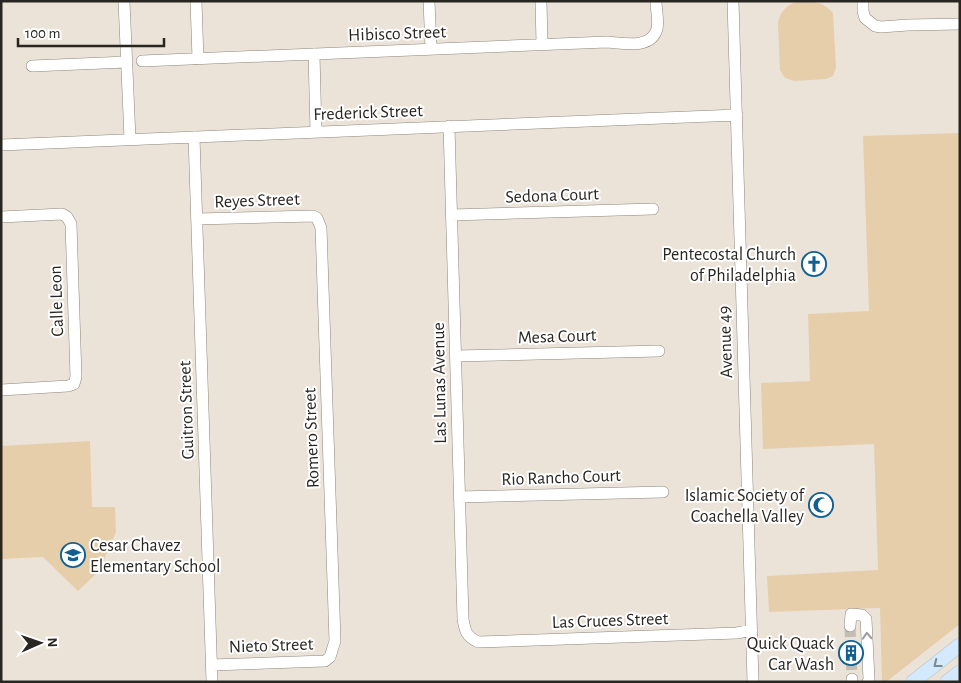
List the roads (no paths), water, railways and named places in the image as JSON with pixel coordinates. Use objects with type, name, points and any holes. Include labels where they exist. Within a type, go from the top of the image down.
[{"type":"main road","points":[[913,682],[960,645]]},
{"type":"main road","points":[[947,682],[960,672]]},
{"type":"street","points":[[124,1],[130,140]]},
{"type":"street","points":[[196,1],[198,59]]},
{"type":"street","points":[[429,1],[431,49]]},
{"type":"street","points":[[541,1],[542,44]]},
{"type":"street","name":"Hibisco Street","points":[[142,61],[542,44],[607,42],[638,44],[646,42],[653,37],[657,29],[656,1]]},
{"type":"street","name":"Avenue 49","points":[[733,1],[753,682]]},
{"type":"street","points":[[863,1],[862,11],[865,18],[875,26],[960,24]]},
{"type":"street","points":[[314,54],[316,132]]},
{"type":"street","points":[[32,66],[127,62]]},
{"type":"street","name":"Frederick Street","points":[[1,145],[737,115]]},
{"type":"street","name":"Las Lunas Avenue","points":[[449,126],[463,619],[464,629],[470,638]]},
{"type":"street","name":"Guitron Street","points":[[194,137],[212,682]]},
{"type":"street","name":"Sedona Court","points":[[452,216],[653,209]]},
{"type":"street","name":"Calle Leon","points":[[1,216],[62,214],[68,217],[70,224],[76,377],[74,384],[68,386],[1,390]]},
{"type":"street","name":"Reyes Street","points":[[197,219],[308,216],[317,218]]},
{"type":"street","name":"Romero Street","points":[[317,218],[321,228],[335,632],[335,641],[330,657]]},
{"type":"street","name":"Mesa Court","points":[[456,356],[659,351]]},
{"type":"street","name":"Rio Rancho Court","points":[[459,498],[663,492]]},
{"type":"street","points":[[850,626],[851,614],[862,616],[866,619],[868,682]]},
{"type":"street","name":"Las Cruces Street","points":[[470,638],[478,642],[488,642],[731,633],[752,630]]},
{"type":"street","name":"Nieto Street","points":[[212,664],[325,661],[330,657]]},
{"type":"tunnel","points":[[850,626],[852,679]]},
{"type":"place","name":"Pentecostal Church of Philadelphia","points":[[814,264]]},
{"type":"place","name":"Islamic Society of Coachella Valley","points":[[821,505]]},
{"type":"place","name":"Cesar Chavez Elementary School","points":[[73,555]]},
{"type":"place","name":"Quick Quack Car Wash","points":[[851,653]]}]
